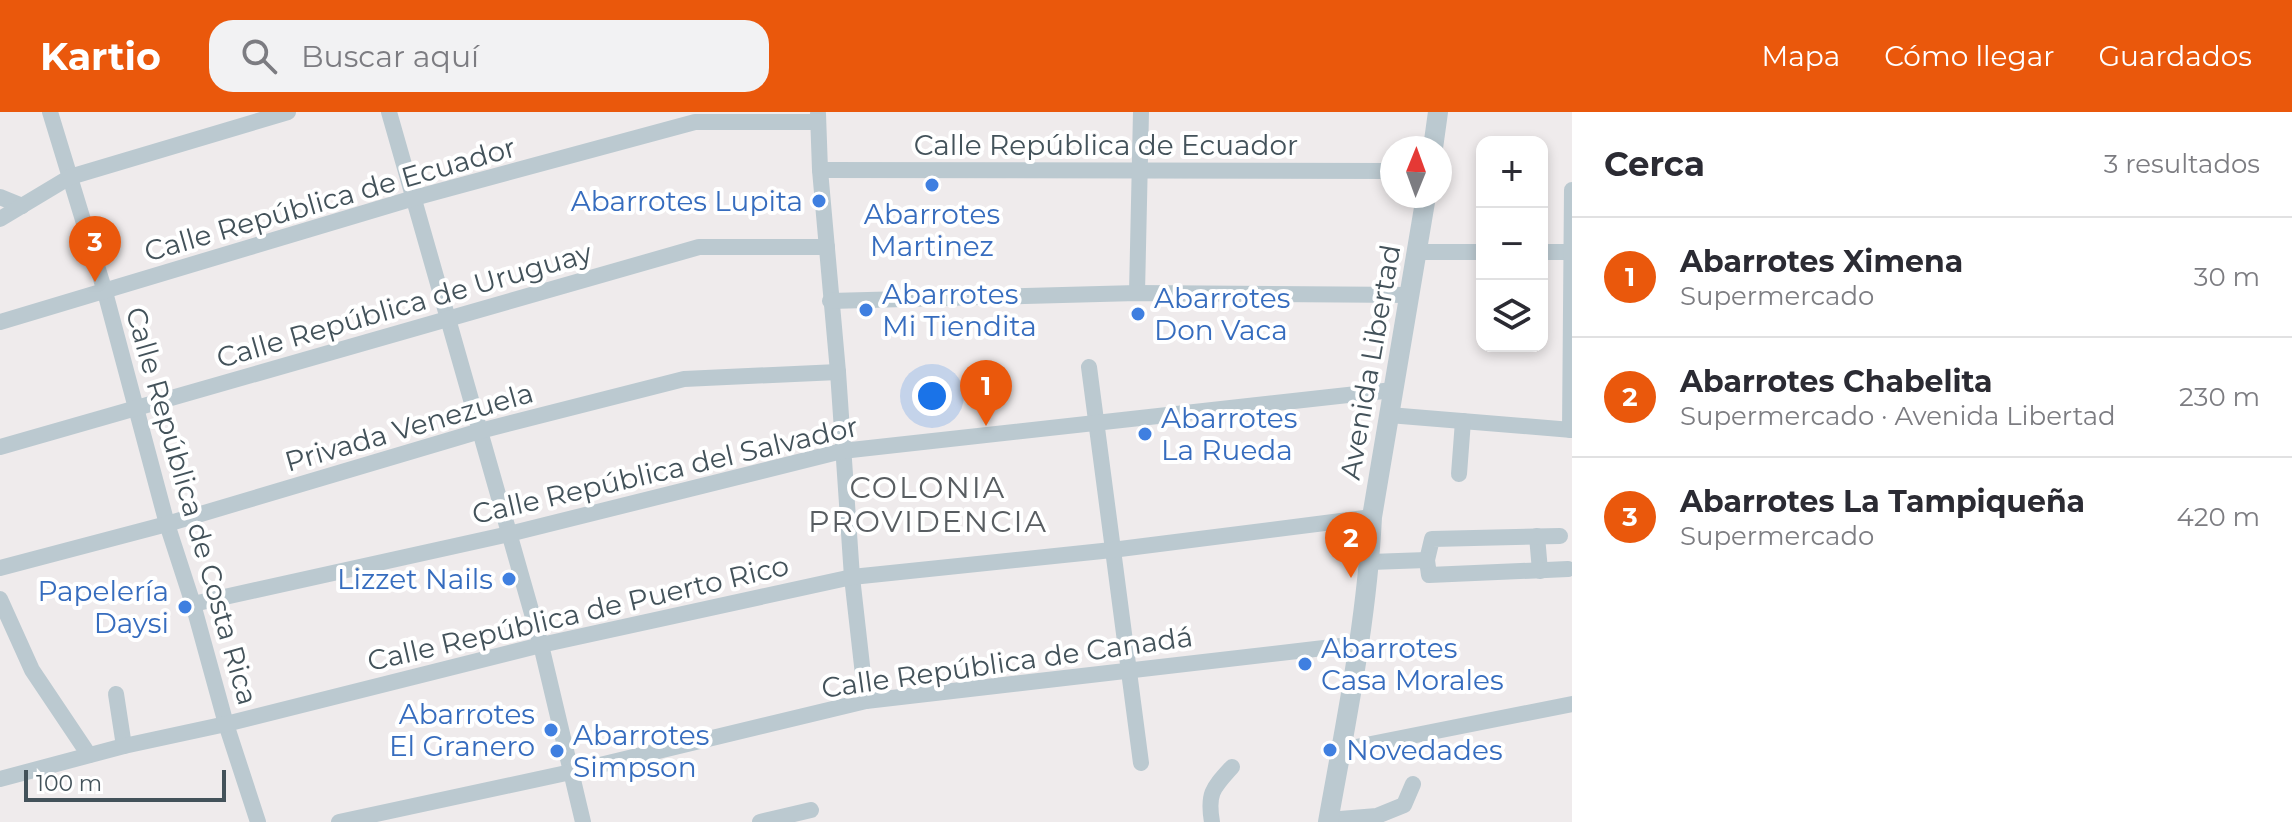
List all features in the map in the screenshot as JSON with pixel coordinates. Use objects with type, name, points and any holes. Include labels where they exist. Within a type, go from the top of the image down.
[{"type":"street","name":"Calle República de Costa Rica","points":[[50,112],[105,292],[167,524],[258,822]]},
{"type":"street","points":[[0,219],[70,177],[288,112]]},
{"type":"street","points":[[389,112],[541,645],[583,822]]},
{"type":"street","points":[[1137,293],[1141,112]]},
{"type":"street","points":[[1435,136],[1438,112]]},
{"type":"street","points":[[818,117],[852,577],[866,701]]},
{"type":"street","name":"Calle República de Ecuador","points":[[0,322],[414,198],[695,122],[818,117]]},
{"type":"street","name":"Calle República de Ecuador","points":[[820,170],[1380,171]]},
{"type":"street","points":[[1389,415],[1571,430],[1572,190]]},
{"type":"street","points":[[0,197],[22,206]]},
{"type":"street","name":"Avenida Libertad","points":[[1328,821],[1370,562],[1372,517],[1424,208]]},
{"type":"street","name":"Calle República de Uruguay","points":[[0,447],[699,247],[827,247]]},
{"type":"street","points":[[1418,252],[1476,252]]},
{"type":"street","points":[[1548,252],[1571,252]]},
{"type":"street","points":[[830,301],[1137,293],[1411,295]]},
{"type":"street","points":[[1089,367],[1094,425],[1141,763]]},
{"type":"street","name":"Privada Venezuela","points":[[0,568],[167,524],[480,431],[684,379],[838,372]]},
{"type":"street","name":"Calle República del Salvador","points":[[193,604],[509,534],[842,451],[1393,390]]},
{"type":"street","points":[[1459,474],[1463,421]]},
{"type":"street","name":"Calle República de Puerto Rico","points":[[0,779],[541,645],[852,577],[1112,550],[1372,517]]},
{"type":"street","points":[[1537,536],[1540,571]]},
{"type":"street","points":[[1560,536],[1432,539],[1427,560],[1429,575],[1568,569]]},
{"type":"street","points":[[1370,562],[1427,560]]},
{"type":"street","points":[[0,599],[32,670],[89,755]]},
{"type":"street","name":"Calle República de Canadá","points":[[339,822],[571,772],[866,701],[1358,644]]},
{"type":"street","points":[[116,694],[124,746]]},
{"type":"street","points":[[1341,750],[1572,704]]},
{"type":"street","points":[[1212,822],[1209,802],[1214,788],[1232,767]]},
{"type":"street","points":[[1328,821],[1377,816],[1404,805],[1413,784]]},
{"type":"street","points":[[760,822],[811,810]]},
{"type":"place","name":"Abarrotes Martinez","points":[[932,185]]},
{"type":"place","name":"Abarrotes Lupita","points":[[819,201]]},
{"type":"place","name":"Abarrotes La Tampiqueña","points":[[95,282]]},
{"type":"place","name":"Abarrotes Mi Tiendita","points":[[866,310]]},
{"type":"place","name":"Abarrotes Don Vaca","points":[[1138,314]]},
{"type":"place","name":"Abarrotes Ximena","points":[[986,426]]},
{"type":"place","name":"Abarrotes La Rueda","points":[[1145,434]]},
{"type":"place","name":"Abarrotes Chabelita","points":[[1351,578]]},
{"type":"place","name":"Lizzet Nails","points":[[509,579]]},
{"type":"place","name":"Papelería Daysi","points":[[185,607]]},
{"type":"place","name":"Abarrotes Casa Morales","points":[[1305,664]]},
{"type":"place","name":"Abarrotes El Granero","points":[[551,730]]},
{"type":"place","name":"Novedades","points":[[1330,750]]},
{"type":"place","name":"Abarrotes Simpson","points":[[557,751]]},
{"type":"district","name":"COLONIA PROVIDENCIA","points":[[928,505]]}]
